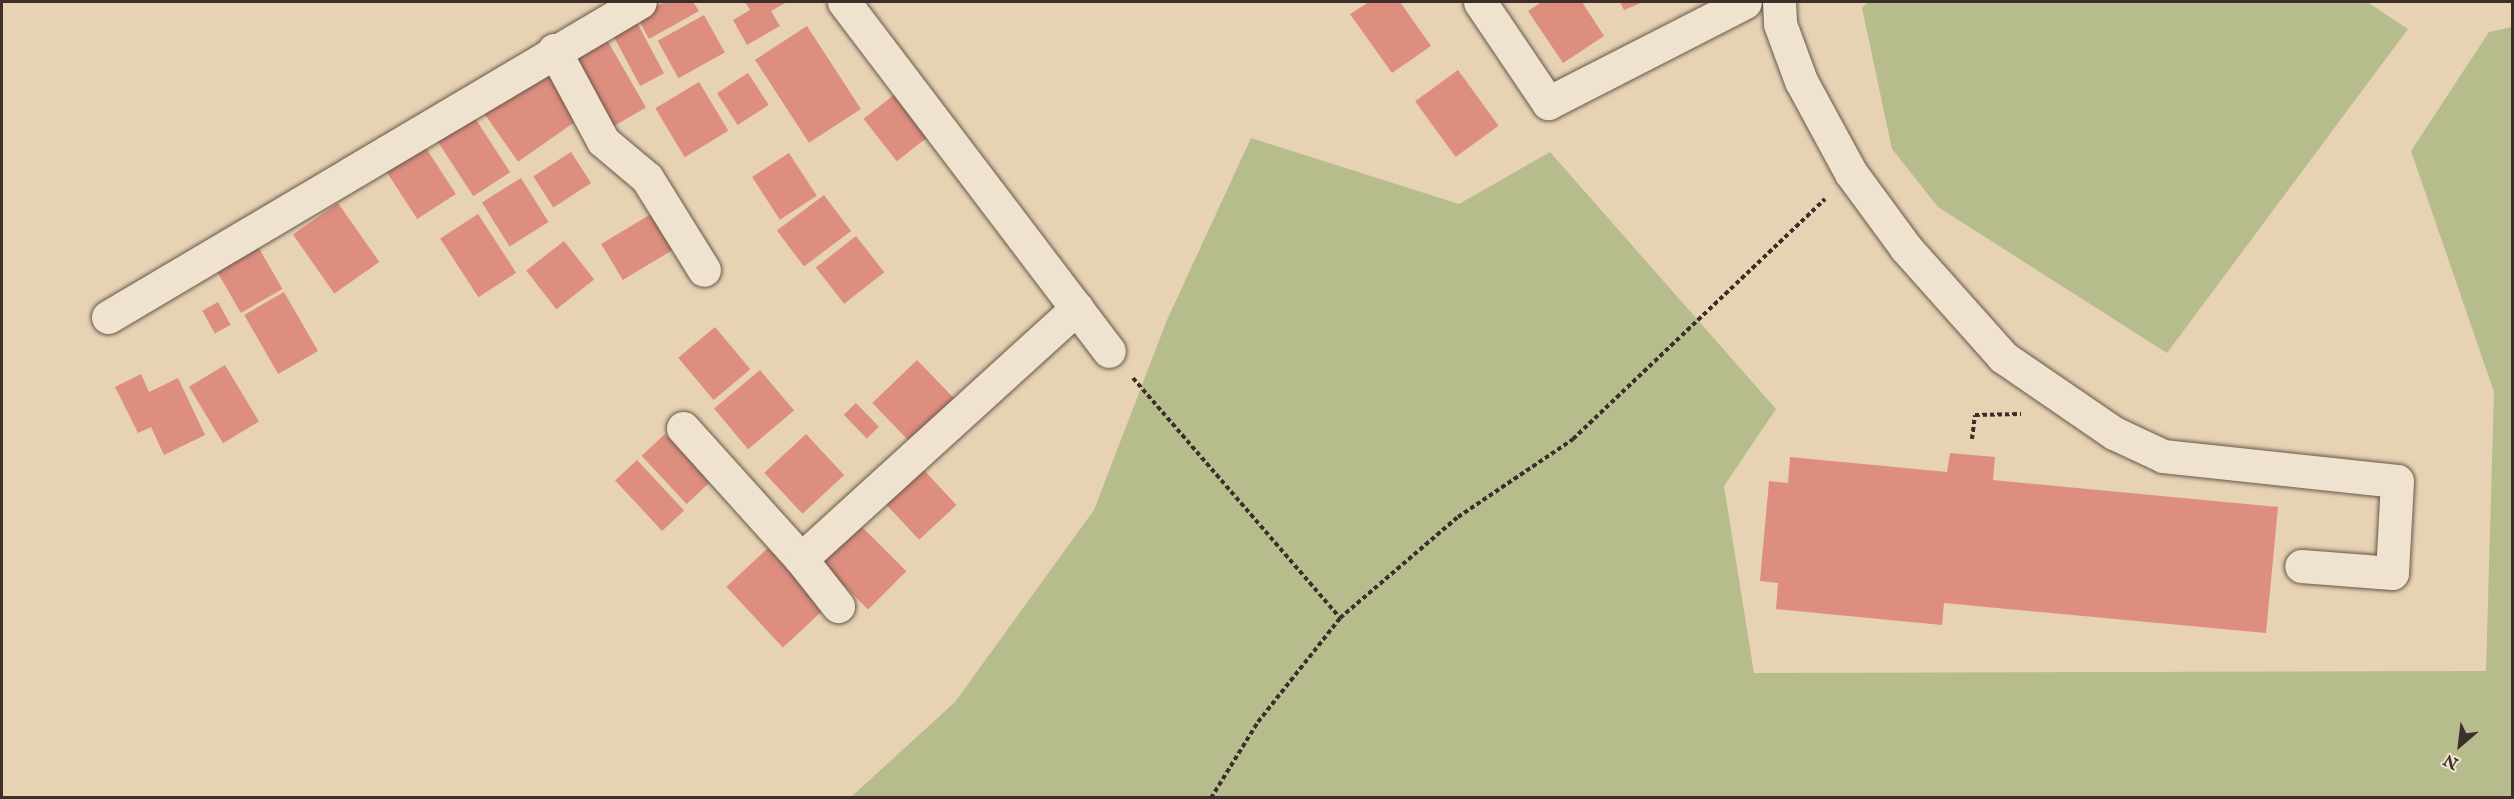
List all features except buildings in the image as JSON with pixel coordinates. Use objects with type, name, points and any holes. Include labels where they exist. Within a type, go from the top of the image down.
[{"type":"street","points":[[844,2],[1109,351]]},
{"type":"street","points":[[1480,2],[1548,102],[1745,2]]},
{"type":"street","points":[[1779,2],[1780,24],[1801,81],[1851,173],[1964,317],[2003,357],[2082,413],[2163,456],[2397,482],[2392,573],[2301,566]]},
{"type":"street","points":[[108,317],[554,50],[623,5]]},
{"type":"street","points":[[554,50],[603,141],[647,178],[704,270]]},
{"type":"street","points":[[801,559],[1077,308]]},
{"type":"street","points":[[683,428],[801,559],[838,606]]},
{"type":"path","points":[[1211,798],[1258,722],[1340,618],[1458,517],[1573,438],[1851,173]]},
{"type":"path","points":[[1109,351],[1340,618]]},
{"type":"path","points":[[1972,439],[1975,415],[2082,413]]},
{"type":"green space","points":[[1868,2],[2367,2],[2408,29],[2167,353],[1938,207],[1892,149],[1862,8]]},
{"type":"green space","points":[[2512,27],[2512,797],[851,797],[955,702],[1094,510],[1167,320],[1251,138],[1459,204],[1550,152],[1776,409],[1724,486],[1754,673],[2486,671],[2494,392],[2411,151],[2489,32]]}]
